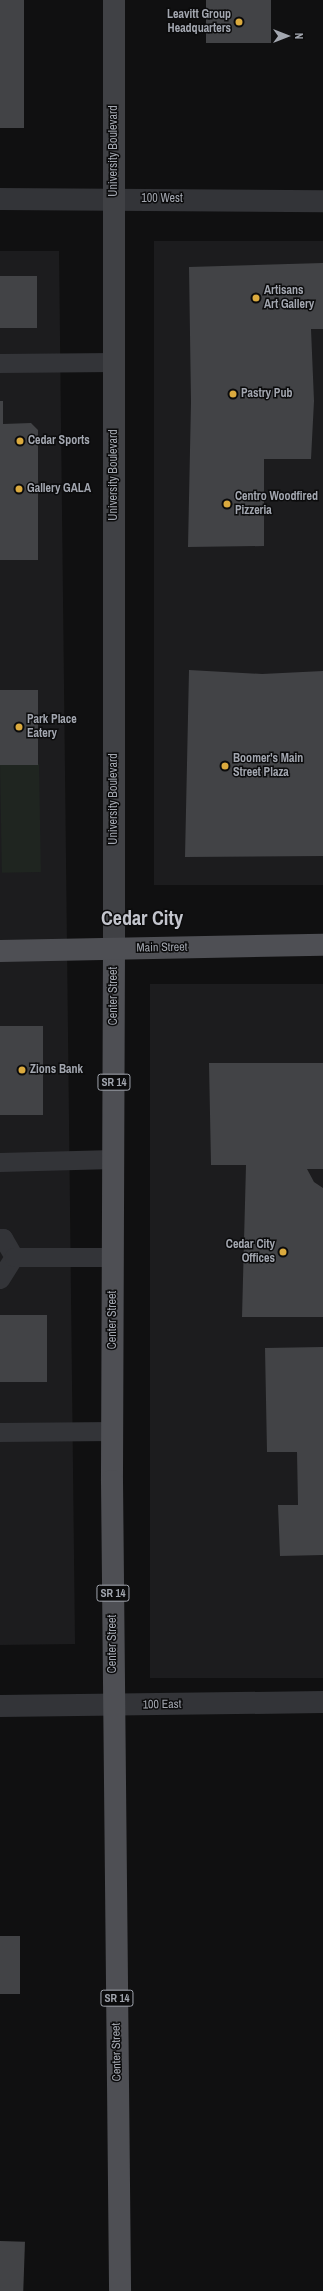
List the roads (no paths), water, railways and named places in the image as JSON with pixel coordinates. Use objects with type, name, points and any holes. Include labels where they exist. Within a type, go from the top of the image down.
[{"type":"main road","name":"University Boulevard","points":[[114,0],[114,950]]},
{"type":"main road","name":"Main Street","points":[[0,951],[323,945]]},
{"type":"main road","name":"Center Street","points":[[114,950],[114,1705],[120,2291]]},
{"type":"street","name":"100 West","points":[[0,199],[323,201]]},
{"type":"street","name":"100 East","points":[[0,1706],[323,1702]]},
{"type":"lane","points":[[0,363],[114,362]]},
{"type":"lane","points":[[0,1162],[113,1159]]},
{"type":"lane","points":[[0,1238],[3,1238],[5,1262],[0,1279]]},
{"type":"lane","points":[[5,1262],[113,1257]]},
{"type":"lane","points":[[0,1432],[113,1431]]},
{"type":"place","name":"Leavitt Group Headquarters","points":[[239,22]]},
{"type":"place","name":"Artisans Art Gallery","points":[[256,298]]},
{"type":"place","name":"Pastry Pub","points":[[233,394]]},
{"type":"place","name":"Cedar Sports","points":[[20,441]]},
{"type":"place","name":"Gallery GALA","points":[[19,489]]},
{"type":"place","name":"Centro Woodfired Pizzeria","points":[[227,504]]},
{"type":"place","name":"Park Place Eatery","points":[[19,727]]},
{"type":"place","name":"Boomer's Main Street Plaza","points":[[225,766]]},
{"type":"place","name":"Zions Bank","points":[[22,1070]]},
{"type":"place","name":"Cedar City Offices","points":[[283,1252]]},
{"type":"district","name":"Cedar City","points":[[142,917]]}]
